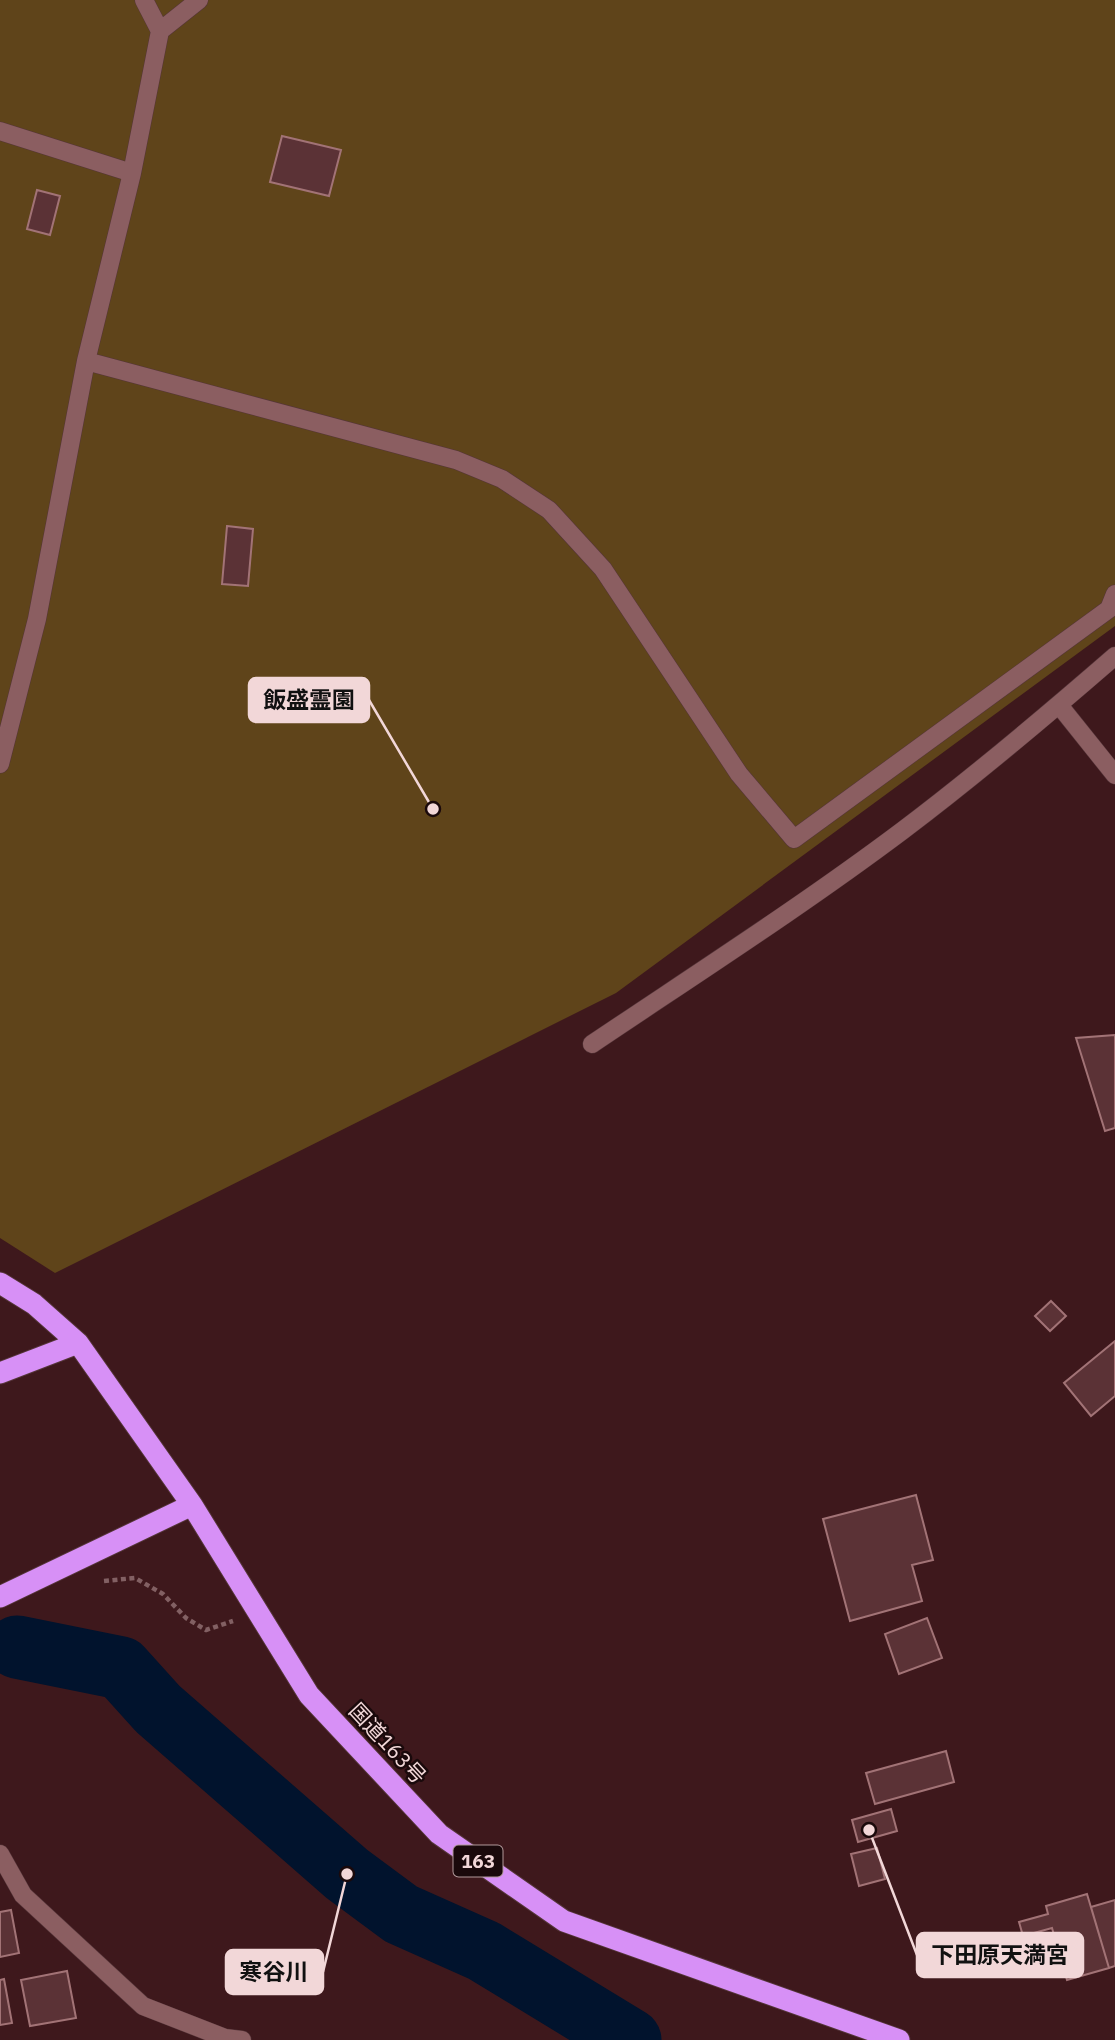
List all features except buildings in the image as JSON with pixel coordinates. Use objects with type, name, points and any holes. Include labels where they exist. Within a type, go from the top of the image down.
[{"type":"highway","name":"国道163号","points":[[0,1283],[34,1304],[78,1343],[192,1506],[309,1695],[439,1833],[564,1921],[899,2040]]},
{"type":"highway","points":[[0,1373],[78,1343]]},
{"type":"highway","points":[[0,1597],[192,1506]]},
{"type":"street","points":[[0,764],[37,619],[86,361],[132,173],[160,31],[144,0]]},
{"type":"street","points":[[160,31],[199,0]]},
{"type":"street","points":[[0,131],[132,173]]},
{"type":"street","points":[[86,361],[456,460],[502,479],[549,510],[603,569],[739,774],[794,839],[1109,609],[1115,594]]},
{"type":"street","points":[[592,1044],[748,940],[903,830],[1059,705],[1115,656]]},
{"type":"street","points":[[1059,705],[1115,775]]},
{"type":"street","points":[[0,1854],[23,1895],[143,2006],[227,2039]]},
{"type":"path","points":[[93,1584],[135,1578],[163,1594],[186,1618],[206,1630],[258,1612]]},
{"type":"shaded area","points":[[0,0],[1115,0],[1115,626],[616,993],[55,1273],[0,1238]]},
{"type":"waterway","points":[[17,1647],[121,1668],[158,1709],[347,1874],[401,1914],[484,1951],[630,2040]]},
{"type":"place","name":"飯盛霊園","points":[[433,809]]},
{"type":"place","name":"下田原天満宮","points":[[869,1830]]},
{"type":"place","name":"寒谷川","points":[[347,1874]]}]
